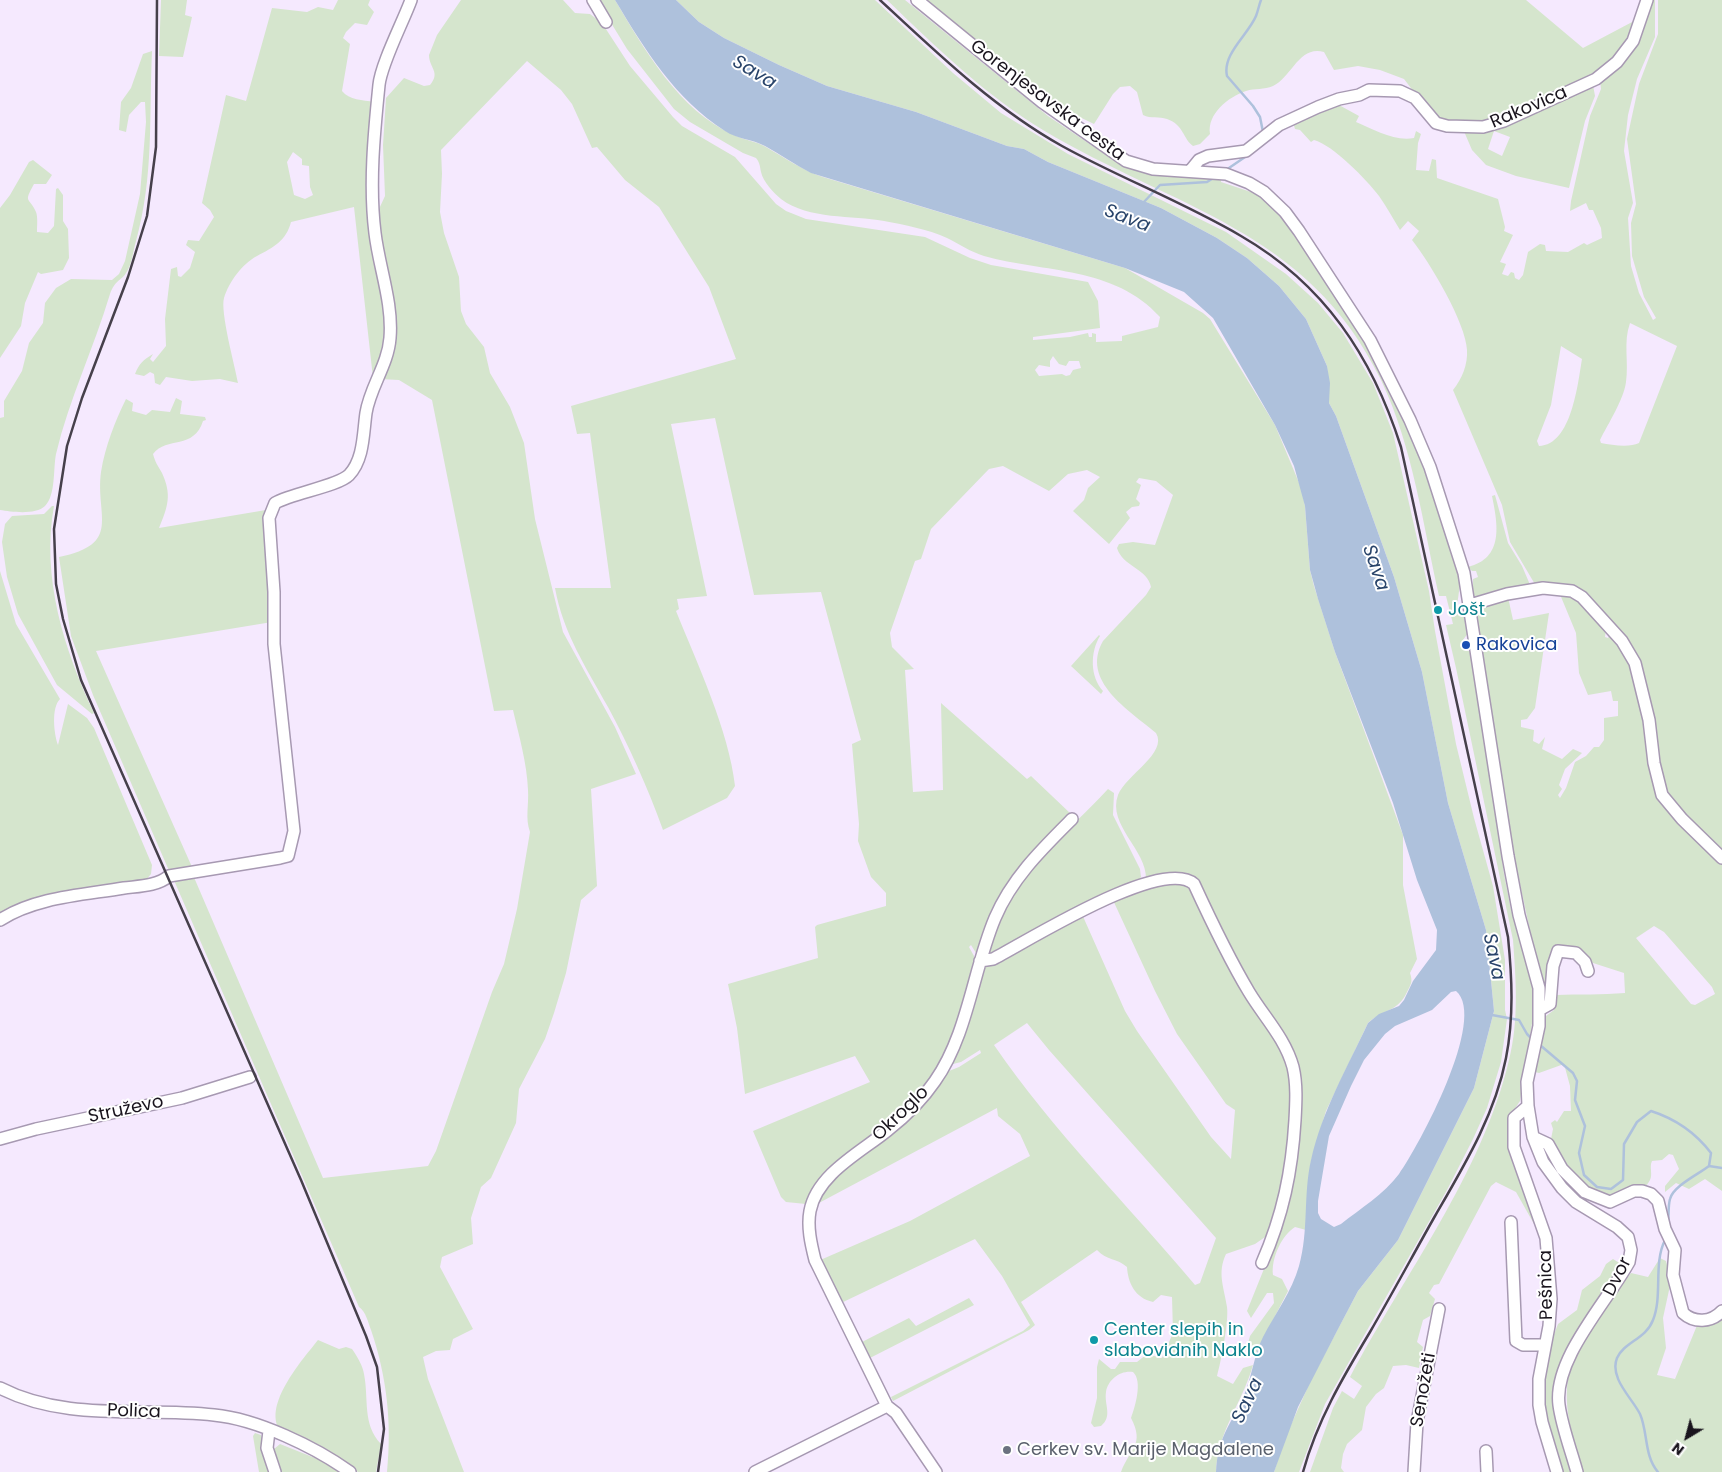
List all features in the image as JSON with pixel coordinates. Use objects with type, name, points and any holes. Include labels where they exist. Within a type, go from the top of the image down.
[{"type":"street","points":[[0,920],[28,906],[62,898],[148,885],[163,881],[169,876],[288,856],[294,831],[274,644],[274,592],[269,518],[275,503],[299,492],[341,480],[348,476],[356,466],[361,452],[370,395],[387,356],[390,320],[372,212],[379,82],[411,0]]},
{"type":"street","points":[[593,0],[606,22]]},
{"type":"street","name":"Gorenjesavska cesta","points":[[917,0],[1042,102],[1111,152],[1141,166],[1221,173],[1259,189],[1285,212],[1312,249],[1370,340],[1410,420],[1430,467],[1464,573],[1470,605]]},
{"type":"street","name":"Rakovica","points":[[1190,171],[1199,160],[1208,156],[1246,151],[1279,125],[1318,106],[1359,95],[1369,90],[1400,91],[1415,98],[1436,123],[1448,126],[1483,127],[1504,121],[1596,79],[1618,62],[1633,41],[1647,0]]},
{"type":"street","points":[[1588,971],[1585,962],[1576,953],[1558,951],[1553,966],[1550,1004],[1548,1007],[1541,1009],[1539,988],[1519,915],[1508,856],[1470,605],[1506,594],[1543,588],[1572,591],[1582,597],[1622,641],[1635,663],[1649,720],[1654,763],[1662,795],[1682,819],[1722,858]]},
{"type":"street","name":"Okroglo","points":[[936,1472],[896,1413],[887,1406],[815,1260],[810,1240],[810,1210],[816,1196],[829,1178],[916,1105],[945,1067],[995,919],[1009,891],[1041,850],[1072,820]]},
{"type":"street","points":[[980,962],[993,958],[1072,914],[1142,884],[1179,877],[1189,880],[1194,884],[1211,925],[1267,1022],[1282,1039],[1293,1067],[1296,1095],[1295,1145],[1290,1178],[1281,1213],[1262,1263]]},
{"type":"street","name":"Dvor","points":[[1541,1009],[1527,1082],[1528,1106],[1533,1137],[1543,1162],[1555,1180],[1576,1202],[1617,1227],[1628,1236],[1631,1250],[1626,1268],[1571,1351],[1560,1379],[1559,1403],[1576,1472]]},
{"type":"street","name":"Struževo","points":[[0,1139],[36,1129],[182,1098],[250,1077]]},
{"type":"street","name":"Pešnica","points":[[1528,1106],[1514,1118],[1512,1133],[1514,1148],[1546,1238],[1551,1299],[1549,1326],[1539,1379],[1539,1405],[1542,1422],[1557,1472]]},
{"type":"street","points":[[1533,1137],[1548,1144],[1562,1169],[1585,1192],[1595,1197],[1610,1202],[1642,1190],[1651,1194],[1661,1206],[1665,1229],[1675,1250],[1673,1275],[1675,1289],[1683,1313],[1694,1320],[1709,1319],[1722,1311]]},
{"type":"street","points":[[1511,1222],[1516,1341],[1524,1345],[1544,1345]]},
{"type":"street","name":"Senožeti","points":[[1414,1472],[1417,1422],[1439,1309]]},
{"type":"street","name":"Polica","points":[[0,1388],[17,1396],[62,1409],[214,1415],[240,1420],[269,1430],[320,1453],[346,1469]]},
{"type":"street","points":[[755,1472],[887,1406]]},
{"type":"street","points":[[269,1430],[267,1448],[275,1472]]},
{"type":"street","points":[[1486,1452],[1487,1472]]},
{"type":"green space","points":[[161,0],[187,0],[185,15],[192,17],[183,57],[159,56]]},
{"type":"green space","points":[[338,0],[370,0],[368,5],[374,12],[367,25],[355,23],[343,38],[350,44],[342,91],[352,98],[374,102],[372,124],[387,339],[373,378],[354,207],[291,222],[283,239],[269,250],[251,259],[233,280],[226,292],[223,305],[238,383],[220,379],[192,381],[166,377],[160,385],[155,383],[154,374],[150,372],[144,376],[135,374],[144,360],[153,354],[150,359],[153,362],[166,346],[165,319],[171,269],[177,267],[178,276],[181,277],[190,268],[195,252],[186,245],[188,240],[199,241],[214,217],[210,210],[202,203],[226,95],[246,101],[272,8],[307,12],[318,7],[333,10]],"holes":[[[293,152],[302,159],[302,165],[309,166],[310,187],[313,195],[305,199],[294,195],[287,162]]]},
{"type":"green space","points":[[461,0],[563,0],[575,13],[590,14],[602,23],[630,66],[673,117],[682,126],[735,157],[776,204],[786,211],[806,219],[925,237],[970,258],[991,265],[1088,282],[1098,301],[1100,328],[1033,337],[1033,340],[1070,337],[1088,333],[1089,337],[1092,337],[1092,333],[1096,334],[1096,342],[1122,341],[1122,336],[1158,327],[1160,317],[1142,300],[1122,288],[1100,280],[984,256],[947,238],[916,228],[872,219],[817,214],[792,206],[781,199],[766,183],[756,158],[743,153],[690,122],[674,109],[627,49],[597,0],[615,0],[638,39],[665,77],[696,110],[714,124],[734,135],[762,145],[823,177],[1125,268],[1203,313],[1210,319],[1275,425],[1302,490],[1310,570],[1314,586],[1335,652],[1403,835],[1403,885],[1417,959],[1410,973],[1410,985],[1403,999],[1395,1007],[1368,1023],[1326,1111],[1311,1161],[1306,1230],[1295,1227],[1286,1235],[1278,1248],[1274,1261],[1273,1275],[1282,1279],[1288,1291],[1256,1353],[1253,1353],[1247,1347],[1250,1336],[1274,1303],[1273,1293],[1267,1293],[1251,1318],[1247,1311],[1274,1244],[1268,1235],[1255,1244],[1226,1254],[1223,1261],[1222,1274],[1227,1307],[1227,1322],[1217,1376],[1233,1384],[1243,1368],[1253,1365],[1221,1443],[1216,1472],[1121,1472],[1135,1446],[1137,1434],[1131,1418],[1138,1388],[1136,1376],[1133,1372],[1124,1372],[1112,1379],[1106,1392],[1107,1418],[1101,1426],[1094,1427],[1091,1423],[1097,1398],[1097,1367],[1099,1359],[1111,1369],[1115,1369],[1120,1362],[1137,1362],[1147,1354],[1162,1358],[1173,1333],[1172,1297],[1161,1295],[1153,1302],[1141,1297],[1131,1284],[1127,1267],[1120,1262],[1104,1256],[1097,1250],[1021,1302],[1035,1325],[1029,1330],[893,1401],[891,1397],[1023,1331],[1030,1325],[1002,1276],[975,1239],[839,1304],[818,1261],[910,1221],[1030,1156],[1020,1134],[998,1116],[997,1108],[817,1204],[833,1180],[931,1094],[949,1071],[981,1053],[980,1050],[961,1062],[949,1065],[982,968],[1081,912],[1125,1011],[1137,1031],[1211,1137],[1231,1159],[1235,1110],[1226,1104],[1177,1034],[1112,898],[1131,890],[1193,880],[1191,877],[1146,879],[1145,868],[1122,827],[1116,806],[1118,795],[1122,787],[1151,756],[1158,741],[1156,733],[1121,704],[1111,693],[1103,682],[1098,669],[1098,655],[1103,641],[1146,595],[1151,587],[1145,576],[1124,559],[1117,548],[1119,544],[1133,542],[1155,545],[1173,495],[1156,481],[1139,478],[1136,482],[1141,485],[1136,499],[1140,503],[1139,506],[1132,507],[1126,512],[1130,518],[1109,544],[1073,511],[1084,500],[1088,488],[1100,477],[1087,470],[1068,474],[1049,491],[1003,466],[989,469],[931,529],[921,559],[915,561],[890,633],[892,647],[914,669],[905,670],[913,792],[943,790],[941,703],[1027,779],[1031,776],[1071,814],[1042,845],[980,950],[976,953],[971,945],[969,947],[974,956],[974,966],[950,1046],[924,1088],[895,1117],[850,1152],[806,1204],[786,1202],[781,1197],[753,1131],[870,1082],[855,1056],[745,1094],[737,1028],[728,984],[818,958],[815,927],[817,925],[886,906],[886,893],[871,877],[858,841],[859,824],[852,744],[861,740],[821,592],[754,595],[715,418],[671,424],[707,596],[677,599],[679,609],[676,611],[719,720],[732,765],[735,786],[727,798],[663,830],[631,752],[570,635],[555,588],[611,588],[590,433],[577,434],[571,406],[736,359],[709,287],[659,207],[625,180],[597,147],[592,148],[572,104],[561,90],[527,61],[441,150],[440,212],[444,233],[459,277],[461,311],[466,324],[484,347],[490,373],[510,407],[524,443],[535,519],[563,632],[615,727],[636,774],[591,789],[597,886],[581,900],[566,973],[554,1013],[545,1039],[519,1089],[516,1123],[491,1178],[481,1187],[471,1218],[473,1244],[442,1257],[440,1267],[473,1329],[453,1339],[450,1350],[436,1351],[423,1357],[428,1379],[464,1472],[387,1472],[389,1436],[387,1400],[381,1365],[368,1321],[359,1307],[173,878],[193,875],[323,1178],[428,1166],[436,1151],[492,992],[504,964],[517,909],[530,832],[527,817],[527,780],[520,740],[513,710],[494,711],[432,400],[399,380],[380,379],[390,354],[378,237],[381,234],[379,209],[385,196],[383,145],[386,98],[404,78],[424,86],[430,85],[435,73],[429,55],[437,35]],"holes":[[[1053,356],[1059,364],[1066,366],[1069,361],[1079,361],[1081,368],[1073,370],[1070,375],[1066,376],[1062,374],[1039,376],[1035,370],[1039,365],[1050,367],[1050,361]],[[1027,1023],[1216,1238],[1200,1283],[1195,1285],[1066,1138],[994,1045]]]},
{"type":"green space","points":[[676,0],[875,0],[953,73],[1001,113],[1068,154],[1226,232],[1286,274],[1318,303],[1343,333],[1373,383],[1393,433],[1429,591],[1456,744],[1493,886],[1505,960],[1505,1010],[1507,1019],[1501,1062],[1487,1108],[1473,1139],[1447,1190],[1325,1404],[1299,1472],[1274,1472],[1285,1438],[1311,1380],[1358,1291],[1398,1240],[1474,1088],[1494,1011],[1486,930],[1448,803],[1422,672],[1394,577],[1336,416],[1329,403],[1327,366],[1306,319],[1279,286],[1247,258],[1217,238],[1161,208],[1048,162],[1024,149],[1007,146],[916,112],[827,86],[779,65],[724,38],[699,22]]},
{"type":"green space","points":[[887,0],[905,0],[1048,116],[1121,165],[1151,174],[1221,179],[1221,182],[1257,194],[1278,212],[1298,237],[1367,344],[1400,406],[1430,480],[1448,535],[1460,584],[1457,606],[1467,615],[1468,633],[1463,640],[1465,651],[1470,651],[1475,666],[1504,874],[1511,910],[1532,979],[1535,1004],[1520,1101],[1510,1116],[1537,1222],[1534,1224],[1516,1192],[1496,1182],[1491,1186],[1439,1284],[1434,1285],[1429,1293],[1435,1299],[1430,1316],[1423,1320],[1417,1342],[1423,1347],[1419,1368],[1406,1365],[1393,1366],[1384,1388],[1376,1394],[1366,1407],[1362,1430],[1347,1444],[1341,1468],[1344,1472],[1310,1472],[1333,1408],[1342,1391],[1354,1399],[1362,1386],[1350,1377],[1440,1223],[1480,1143],[1497,1102],[1509,1060],[1515,1015],[1516,985],[1513,940],[1446,625],[1453,624],[1446,596],[1439,596],[1416,487],[1401,432],[1381,380],[1351,329],[1316,288],[1276,255],[1233,228],[1092,157],[1043,130],[1001,102],[962,70]]},
{"type":"green space","points":[[925,0],[1526,0],[1583,48],[1634,21],[1636,30],[1604,70],[1491,123],[1437,122],[1404,79],[1380,70],[1358,66],[1334,70],[1324,52],[1315,51],[1302,57],[1280,82],[1273,86],[1246,91],[1232,97],[1215,113],[1210,127],[1210,134],[1200,144],[1193,146],[1180,128],[1173,122],[1164,118],[1143,115],[1137,92],[1130,86],[1120,87],[1113,94],[1094,124],[1071,112],[1048,98],[1006,67]]},
{"type":"green space","points":[[1649,0],[1655,0],[1655,37],[1637,79],[1628,115],[1624,151],[1633,203],[1628,218],[1631,266],[1639,293],[1653,320],[1656,318],[1644,297],[1632,256],[1631,223],[1636,204],[1627,139],[1639,84],[1658,34],[1658,0],[1722,0],[1722,1191],[1705,1179],[1689,1189],[1676,1183],[1665,1192],[1665,1186],[1679,1169],[1673,1155],[1669,1154],[1662,1160],[1652,1161],[1651,1178],[1643,1188],[1633,1194],[1610,1202],[1574,1179],[1551,1139],[1553,1129],[1551,1123],[1555,1120],[1557,1122],[1564,1111],[1571,1111],[1570,1086],[1564,1064],[1539,1073],[1535,1072],[1546,1016],[1554,1010],[1556,995],[1625,993],[1624,973],[1593,963],[1581,951],[1558,946],[1544,996],[1511,842],[1476,614],[1479,607],[1508,597],[1513,620],[1549,613],[1535,708],[1527,719],[1521,720],[1521,727],[1534,730],[1533,741],[1539,744],[1545,737],[1542,749],[1562,759],[1573,749],[1582,753],[1565,769],[1559,785],[1562,789],[1558,795],[1560,798],[1566,788],[1575,762],[1586,756],[1594,747],[1599,747],[1604,740],[1604,718],[1618,716],[1618,701],[1613,701],[1611,691],[1588,695],[1579,673],[1576,633],[1559,592],[1574,595],[1606,629],[1605,637],[1608,638],[1610,634],[1583,593],[1536,586],[1510,542],[1502,505],[1453,390],[1462,376],[1465,366],[1467,350],[1465,338],[1446,293],[1428,262],[1412,240],[1419,231],[1408,221],[1400,230],[1385,204],[1366,181],[1340,156],[1322,143],[1314,140],[1311,142],[1300,130],[1295,129],[1293,122],[1339,105],[1359,116],[1356,122],[1392,137],[1407,139],[1414,138],[1416,131],[1421,134],[1418,143],[1416,170],[1429,171],[1432,159],[1436,160],[1437,178],[1498,199],[1505,227],[1504,231],[1513,235],[1500,262],[1506,264],[1502,274],[1508,276],[1511,272],[1514,273],[1515,278],[1519,280],[1523,275],[1528,252],[1540,244],[1545,245],[1546,251],[1568,252],[1584,243],[1587,245],[1602,238],[1601,228],[1593,210],[1589,210],[1586,203],[1570,211],[1590,116],[1601,89],[1600,80],[1618,65]],"holes":[[[1630,323],[1677,346],[1639,443],[1625,446],[1601,443],[1600,440],[1625,389],[1627,375],[1626,345]],[[1561,346],[1582,359],[1575,396],[1566,424],[1559,435],[1550,443],[1539,446],[1537,441],[1551,405]],[[1654,926],[1664,932],[1712,987],[1715,994],[1695,1005],[1691,1004],[1636,938]]]},
{"type":"green space","points":[[152,51],[150,146],[146,193],[131,262],[126,273],[112,289],[68,413],[56,454],[53,489],[49,501],[45,506],[36,511],[0,510],[0,418],[4,417],[4,401],[22,371],[29,343],[43,323],[45,303],[56,288],[71,279],[112,280],[119,274],[125,261],[140,194],[146,122],[145,102],[141,102],[129,115],[126,132],[119,130],[121,102],[131,88],[143,54]]},
{"type":"green space","points":[[1593,85],[1595,96],[1585,121],[1569,188],[1516,176],[1486,165],[1472,150],[1463,129]],"holes":[[[1494,131],[1510,137],[1502,156],[1488,149]]]},
{"type":"green space","points":[[33,160],[52,175],[46,184],[34,184],[28,197],[37,214],[37,232],[48,233],[54,226],[56,189],[58,188],[63,195],[63,221],[68,229],[69,258],[63,270],[41,274],[38,272],[25,303],[21,326],[0,358],[0,208],[10,195],[29,162]]},
{"type":"green space","points":[[176,398],[182,401],[180,414],[205,417],[206,420],[203,421],[199,430],[193,436],[165,445],[153,454],[165,481],[168,494],[167,507],[159,528],[266,510],[272,592],[268,593],[272,622],[96,651],[192,867],[192,870],[170,873],[93,695],[71,636],[59,557],[79,551],[92,544],[99,536],[102,526],[101,472],[111,434],[126,399],[133,403],[132,411],[146,415],[152,410],[170,412]]},
{"type":"green space","points":[[1495,495],[1508,543],[1522,566],[1531,587],[1477,598],[1473,595],[1473,579],[1478,577],[1476,571],[1472,571],[1468,567],[1480,563],[1493,548],[1497,529],[1492,496]]},
{"type":"green space","points":[[54,506],[51,559],[58,613],[73,664],[94,713],[92,714],[57,685],[18,614],[7,577],[2,542],[5,524],[12,516],[44,514]]},
{"type":"green space","points":[[0,571],[16,624],[60,699],[55,708],[54,715],[55,734],[58,745],[68,704],[87,718],[94,728],[152,865],[151,874],[145,881],[0,916]]},
{"type":"green space","points":[[1099,635],[1094,649],[1093,664],[1096,679],[1103,691],[1101,694],[1071,666]]},
{"type":"green space","points":[[1108,789],[1114,793],[1113,815],[1140,869],[1141,877],[1138,881],[988,956],[997,923],[1006,903],[1018,885],[1046,851]]},
{"type":"green space","points":[[1660,1258],[1666,1261],[1671,1281],[1663,1318],[1666,1348],[1657,1375],[1675,1379],[1698,1323],[1722,1314],[1722,1472],[1582,1472],[1567,1406],[1568,1379],[1571,1366],[1589,1329],[1631,1273],[1648,1277]]},
{"type":"green space","points":[[1613,1259],[1621,1264],[1600,1301],[1570,1344],[1555,1380],[1554,1403],[1570,1472],[1560,1472],[1550,1445],[1541,1386],[1550,1345],[1558,1324],[1577,1310],[1582,1290],[1600,1276],[1606,1264]]},
{"type":"green space","points":[[969,1298],[974,1305],[868,1359],[860,1343],[909,1318],[916,1326]]},
{"type":"green space","points":[[318,1340],[339,1349],[346,1347],[352,1349],[361,1364],[371,1428],[381,1444],[376,1472],[358,1472],[278,1427],[276,1417],[277,1405],[281,1393]]},
{"type":"green space","points":[[255,1433],[261,1435],[271,1472],[259,1472],[253,1436]]},
{"type":"green space","points":[[280,1444],[320,1460],[339,1472],[280,1472],[274,1449]]},
{"type":"water","name":"Sava","points":[[615,0],[676,0],[699,22],[724,38],[827,86],[916,112],[1007,146],[1024,149],[1048,162],[1161,208],[1217,238],[1247,258],[1279,286],[1306,319],[1327,366],[1330,383],[1329,403],[1336,416],[1394,577],[1422,672],[1448,803],[1486,930],[1494,1011],[1474,1088],[1398,1240],[1358,1291],[1337,1331],[1298,1407],[1274,1472],[1216,1472],[1220,1446],[1247,1387],[1260,1343],[1288,1293],[1299,1266],[1304,1240],[1307,1186],[1311,1160],[1328,1107],[1368,1023],[1379,1014],[1399,1006],[1404,1000],[1413,981],[1436,950],[1437,930],[1417,880],[1393,803],[1335,652],[1318,599],[1310,570],[1305,506],[1294,466],[1275,425],[1213,318],[1184,292],[1125,268],[811,173],[765,146],[730,134],[707,118],[676,89],[662,72]],"holes":[[[1456,991],[1464,1005],[1463,1027],[1457,1053],[1447,1082],[1421,1137],[1399,1174],[1379,1195],[1341,1224],[1334,1227],[1321,1219],[1318,1213],[1318,1201],[1329,1136],[1364,1060],[1385,1034],[1395,1026],[1432,1010],[1451,992]]]},
{"type":"waterway","points":[[1261,0],[1256,16],[1232,52],[1226,68],[1227,76],[1260,117],[1263,132]]},
{"type":"waterway","points":[[1226,170],[1248,155]]},
{"type":"waterway","name":"Sava","points":[[1142,204],[1160,185],[1207,182],[1215,177]]},
{"type":"waterway","points":[[1492,1015],[1519,1020],[1533,1040]]},
{"type":"waterway","points":[[1540,1045],[1573,1073],[1577,1081],[1575,1100],[1585,1126],[1579,1153],[1584,1175],[1597,1187],[1611,1189],[1623,1180],[1624,1144],[1637,1122],[1651,1111],[1669,1118],[1684,1127],[1711,1153],[1709,1166],[1681,1185],[1672,1194],[1669,1202],[1668,1223]]},
{"type":"waterway","points":[[1709,1166],[1722,1168]]},
{"type":"waterway","points":[[1658,1472],[1650,1459],[1640,1414],[1622,1388],[1615,1365],[1620,1353],[1645,1332],[1653,1320],[1657,1300],[1659,1259],[1665,1240]]},
{"type":"railway","points":[[157,0],[156,147],[147,216],[128,277],[82,398],[67,446],[54,529],[56,584],[63,619],[81,680],[301,1180],[366,1336],[377,1367],[384,1429],[378,1472]]},
{"type":"railway","points":[[880,0],[967,79],[1037,131],[1084,158],[1174,201],[1241,236],[1271,255],[1297,276],[1341,325],[1360,353],[1389,414],[1401,447],[1508,937],[1511,982],[1509,1043],[1501,1079],[1477,1140],[1323,1417],[1303,1472]]},
{"type":"place","name":"Jošt","points":[[1438,610]]},
{"type":"place","name":"Rakovica","points":[[1466,645]]},
{"type":"place","name":"Center slepih in slabovidnih Naklo","points":[[1094,1340]]},
{"type":"place","name":"Cerkev sv. Marije Magdalene","points":[[1007,1450]]}]
